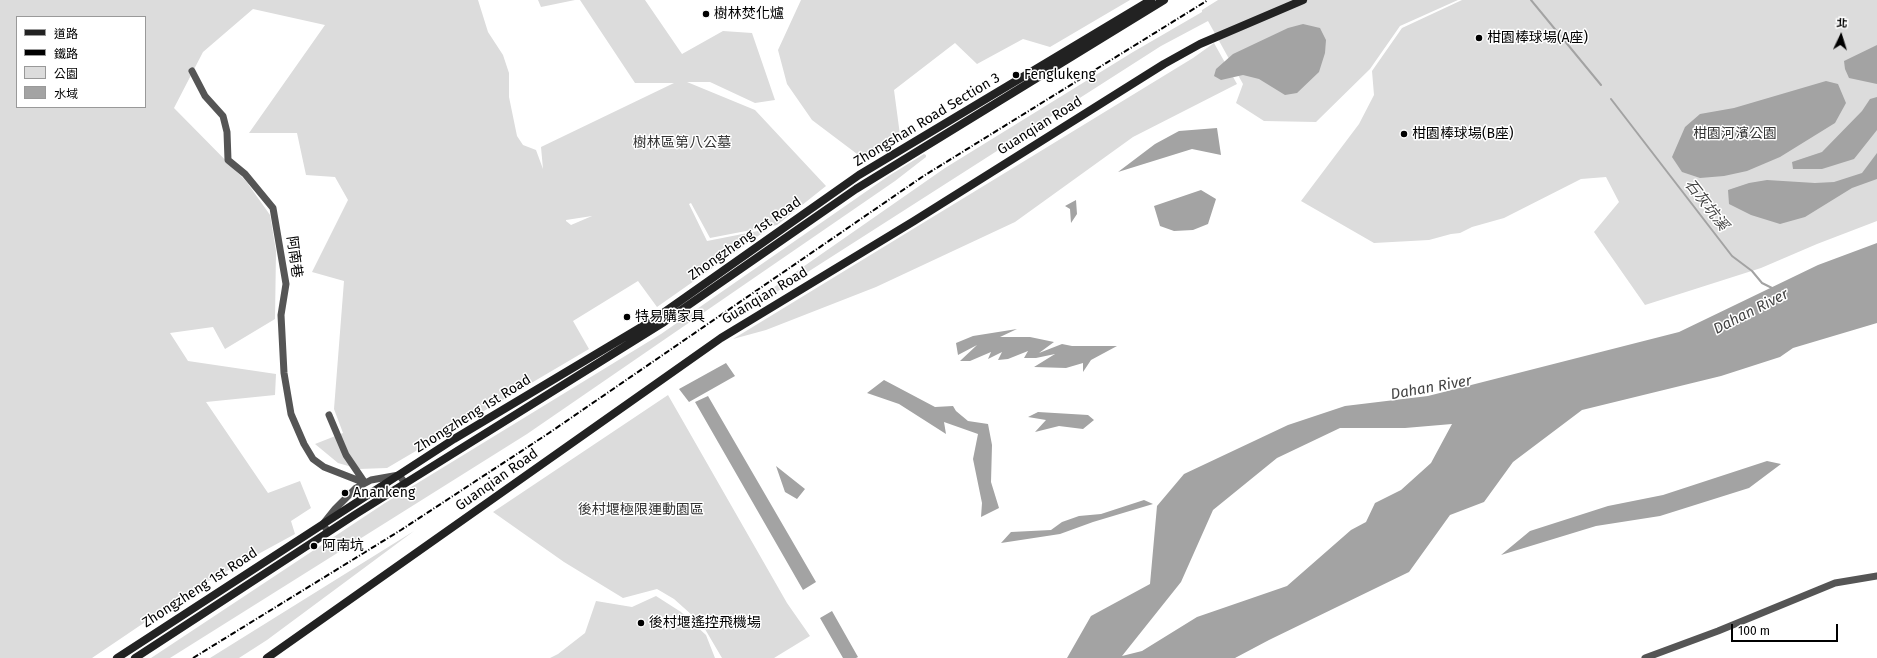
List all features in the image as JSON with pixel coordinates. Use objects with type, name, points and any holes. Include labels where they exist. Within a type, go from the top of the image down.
[{"type":"main road","name":"Zhongshan Road Section 3","points":[[840,188],[1151,0]]},
{"type":"main road","name":"Zhongshan Road Section 3","points":[[856,189],[1164,0]]},
{"type":"main road","name":"Guanqian Road","points":[[266,658],[721,338],[914,221],[1164,64],[1200,44],[1303,0]]},
{"type":"main road","name":"Zhongzheng 1st Road","points":[[117,658],[454,439],[652,320],[840,188]]},
{"type":"main road","name":"Zhongzheng 1st Road","points":[[135,658],[405,483],[664,322],[856,189]]},
{"type":"street","name":"阿南巷","points":[[192,71],[205,96],[223,116],[227,132],[228,160],[245,174],[273,208],[286,284],[281,315],[284,373],[290,414],[304,444],[313,458],[324,467],[365,483]]},
{"type":"street","points":[[329,415],[346,455],[365,483]]},
{"type":"street","points":[[328,532],[323,524],[335,509],[356,488],[371,480],[399,475],[405,483]]},
{"type":"street","points":[[1645,658],[1718,631],[1835,583],[1877,576]]},
{"type":"green space","name":"樹林區第八公墓","points":[[0,0],[478,0],[488,32],[503,55],[509,73],[509,97],[517,136],[523,145],[536,150],[543,169],[541,147],[674,83],[635,83],[580,0],[645,0],[682,54],[723,31],[752,33],[775,100],[755,103],[710,82],[687,82],[755,110],[826,186],[777,225],[710,238],[691,203],[689,204],[707,241],[768,229],[657,307],[638,281],[573,321],[589,349],[387,468],[359,469],[338,463],[315,444],[343,433],[334,409],[344,281],[312,272],[348,200],[335,177],[306,175],[297,133],[249,133],[325,25],[253,9],[203,52],[174,108],[246,181],[270,215],[276,251],[275,319],[225,349],[213,327],[170,333],[188,361],[276,374],[275,395],[206,402],[268,493],[300,481],[311,508],[291,521],[295,534],[194,589],[92,658],[0,658]],"holes":[[[592,216],[571,225],[566,220]]]},
{"type":"green space","points":[[538,0],[575,0],[541,7]]},
{"type":"green space","points":[[801,0],[1130,0],[1050,47],[1023,39],[977,64],[955,43],[894,90],[900,135],[865,160],[812,120],[787,84],[778,50]]},
{"type":"green space","points":[[1218,0],[1458,0],[1400,26],[1370,69],[1316,122],[1264,121],[1236,103],[1243,84],[1208,21],[1161,46],[764,300],[767,292],[945,168],[1133,52],[1202,12],[1202,10]]},
{"type":"green space","name":"柑園河濱公園","points":[[1462,0],[1877,0],[1877,221],[1817,244],[1761,268],[1645,305],[1594,232],[1619,202],[1606,177],[1581,179],[1504,218],[1472,227],[1460,233],[1429,240],[1374,243],[1301,201],[1359,124],[1374,95],[1372,71],[1402,28]]},
{"type":"green space","points":[[1214,43],[1237,84],[1133,137],[1015,222],[876,287],[766,330],[733,339],[1193,58]]},
{"type":"green space","points":[[924,154],[926,157],[895,181],[527,434],[170,658],[151,658],[385,503],[661,334],[887,177]]},
{"type":"green space","name":"後村堰極限運動園區","points":[[668,395],[787,603],[810,636],[774,658],[722,658],[702,624],[674,599],[657,589],[623,598],[564,562],[493,512]]},
{"type":"green space","points":[[414,531],[267,640],[239,658],[210,658]]},
{"type":"green space","name":"後村堰遙控飛機場","points":[[656,596],[681,612],[706,635],[715,658],[550,658],[558,654],[585,633],[596,601],[632,607]]},
{"type":"water","points":[[1303,24],[1320,28],[1326,40],[1325,53],[1319,72],[1297,93],[1285,95],[1259,79],[1243,75],[1221,80],[1214,76],[1216,69],[1233,54],[1288,28]]},
{"type":"water","points":[[1877,45],[1877,84],[1849,78],[1845,69],[1844,61]]},
{"type":"water","points":[[1826,81],[1838,84],[1846,103],[1835,123],[1780,157],[1747,171],[1724,176],[1700,178],[1682,172],[1672,157],[1685,127],[1700,114],[1734,108]]},
{"type":"water","points":[[1877,97],[1877,130],[1854,159],[1822,169],[1793,169],[1792,162],[1822,152],[1862,111],[1870,99]]},
{"type":"water","points":[[1217,128],[1221,155],[1192,149],[1118,172],[1155,144],[1179,131]]},
{"type":"water","points":[[1877,153],[1877,179],[1852,188],[1805,217],[1780,224],[1751,215],[1729,204],[1728,190],[1749,183],[1767,180],[1815,183],[1834,182],[1862,173]]},
{"type":"water","points":[[1201,190],[1216,199],[1208,224],[1193,230],[1174,231],[1160,226],[1154,206]]},
{"type":"water","points":[[1076,200],[1077,214],[1071,223],[1070,209],[1065,206]]},
{"type":"water","name":"Dahan River","points":[[1877,243],[1877,323],[1793,348],[1780,357],[1721,376],[1582,410],[1513,462],[1484,502],[1450,515],[1409,572],[1235,658],[1067,658],[1091,616],[1150,584],[1157,506],[1184,474],[1288,425],[1345,406],[1428,396],[1679,332],[1818,265]],"holes":[[[1452,424],[1431,463],[1401,490],[1375,503],[1366,522],[1351,530],[1287,586],[1197,617],[1142,651],[1122,656],[1181,582],[1213,510],[1277,458],[1340,428],[1405,428]]]},
{"type":"water","points":[[1017,329],[1000,337],[1030,337],[1054,342],[1039,353],[1062,344],[1072,346],[1117,346],[1091,360],[1083,372],[1083,363],[1066,368],[1034,367],[1055,354],[1036,358],[1024,358],[1028,351],[1008,359],[998,360],[1002,352],[988,359],[991,352],[970,361],[960,361],[977,345],[958,355],[956,343],[973,336]]},
{"type":"water","points":[[726,363],[735,376],[689,402],[679,389]]},
{"type":"water","points":[[884,380],[935,407],[953,406],[956,411],[968,421],[988,424],[992,445],[991,482],[999,508],[981,517],[982,503],[973,459],[978,434],[944,422],[946,434],[899,404],[867,393]]},
{"type":"water","points":[[708,396],[816,582],[803,590],[695,402]]},
{"type":"water","points":[[1038,412],[1088,415],[1094,420],[1083,429],[1059,426],[1035,432],[1046,420],[1028,417]]},
{"type":"water","points":[[1767,461],[1781,464],[1749,488],[1660,516],[1596,526],[1501,555],[1530,531],[1608,506],[1663,495]]},
{"type":"water","points":[[776,466],[805,489],[797,499],[785,492]]},
{"type":"water","points":[[1144,500],[1153,504],[1093,522],[1060,534],[1001,543],[1011,532],[1051,530],[1062,522],[1079,516],[1101,514]]},
{"type":"water","points":[[832,611],[858,657],[843,658],[820,618]]},
{"type":"waterway","name":"石灰坑溪","points":[[1531,0],[1601,85]]},
{"type":"waterway","name":"石灰坑溪","points":[[1611,99],[1732,256],[1752,271],[1762,283],[1772,288]]},
{"type":"railway","points":[[193,658],[401,530],[549,433],[922,177],[1208,0]]},
{"type":"place","name":"樹林焚化爐","points":[[706,14]]},
{"type":"place","name":"柑園棒球場(A座)","points":[[1479,38]]},
{"type":"place","name":"Fenglukeng","points":[[1016,75]]},
{"type":"place","name":"柑園棒球場(B座)","points":[[1404,134]]},
{"type":"place","name":"特易購家具","points":[[627,317]]},
{"type":"place","name":"Anankeng","points":[[345,493]]},
{"type":"place","name":"阿南坑","points":[[314,546]]},
{"type":"place","name":"後村堰遙控飛機場","points":[[641,623]]}]
